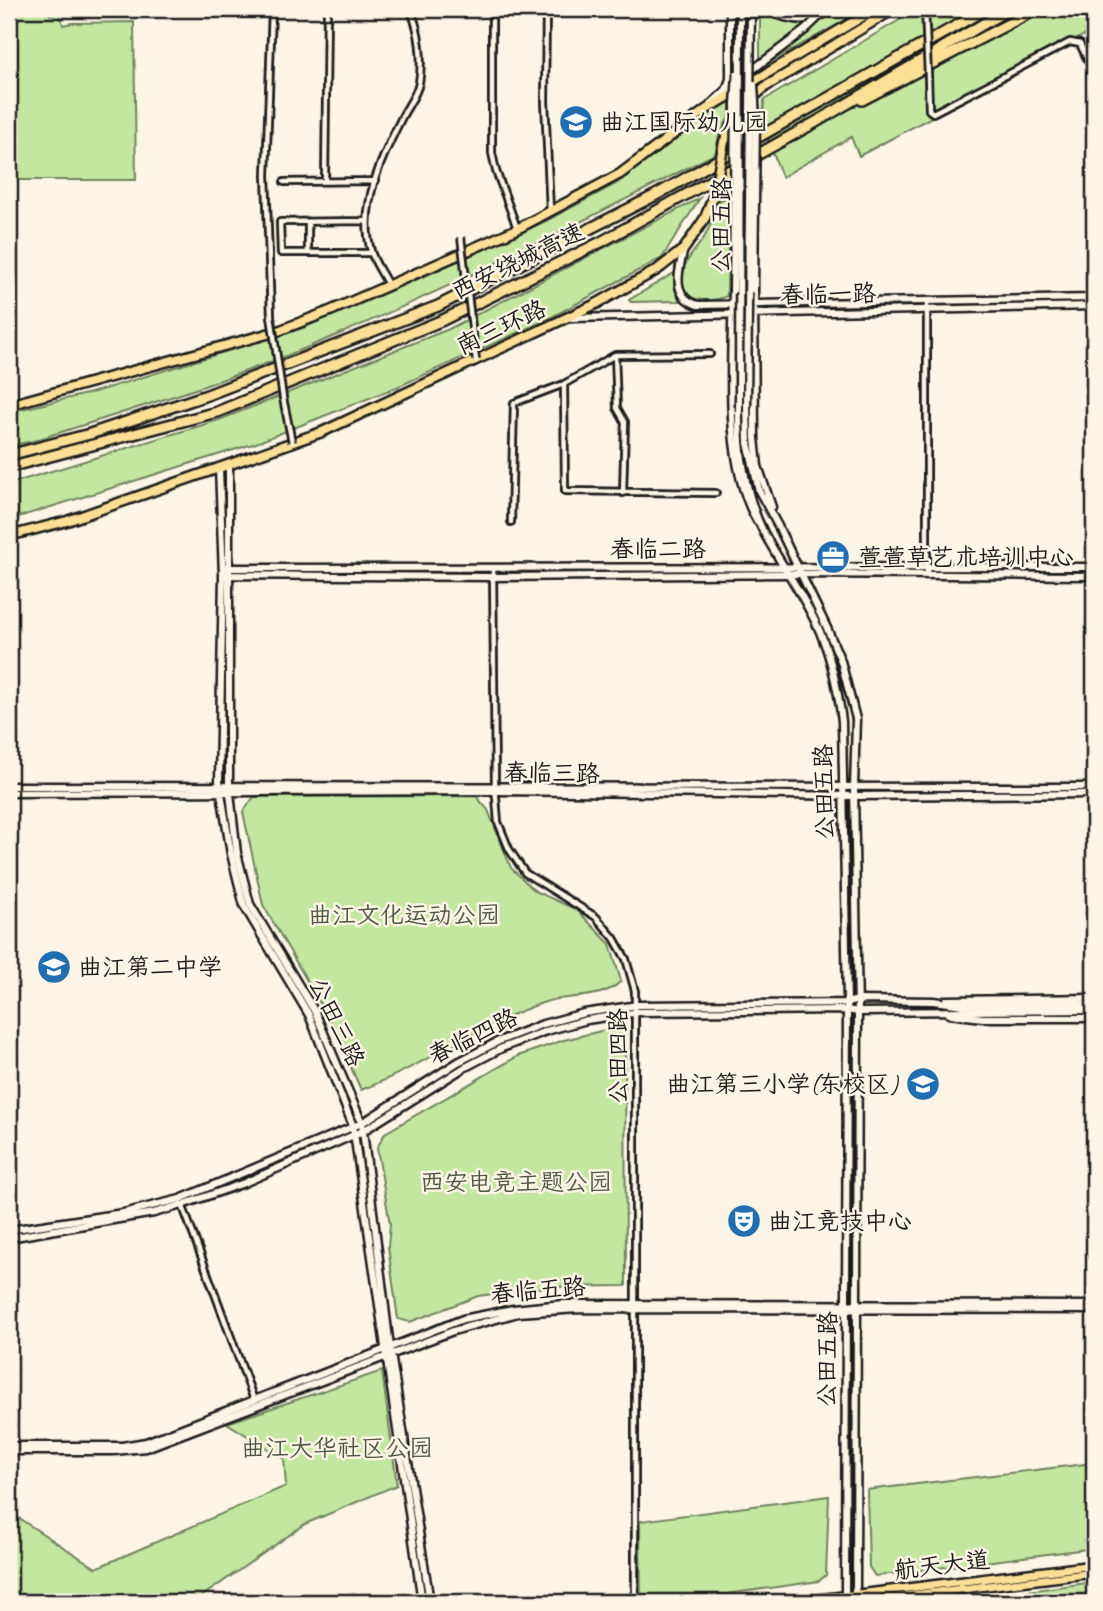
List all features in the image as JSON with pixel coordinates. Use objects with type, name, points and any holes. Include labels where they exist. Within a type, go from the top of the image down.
[{"type":"highway","points":[[9,405],[278,331],[517,229],[620,174],[707,108],[875,9]]},
{"type":"highway","name":"南三环路","points":[[9,536],[67,521],[322,432],[563,319],[657,270],[684,249],[705,218],[714,194],[724,142],[741,108],[765,87],[894,9]]},
{"type":"highway","points":[[932,39],[977,9]]},
{"type":"highway","name":"西安绕城高速","points":[[9,454],[90,434],[206,395],[438,306],[654,197],[986,9]]},
{"type":"highway","name":"西安绕城高速","points":[[9,470],[74,449],[217,412],[443,320],[601,242],[816,122],[1009,9]]},
{"type":"highway","points":[[816,122],[1037,9]]},
{"type":"main road","name":"航天大道","points":[[855,1600],[1094,1565]]},
{"type":"main road","name":"航天大道","points":[[794,1602],[855,1600],[1094,1573]]},
{"type":"street","points":[[272,9],[266,175],[271,316],[292,442]]},
{"type":"street","points":[[325,180],[327,9]]},
{"type":"street","points":[[389,285],[371,253],[367,221],[369,200],[384,155],[419,85],[420,49],[410,9]]},
{"type":"street","points":[[492,9],[492,153],[517,229]]},
{"type":"street","points":[[546,9],[545,101],[550,212]]},
{"type":"street","points":[[726,90],[730,79],[730,9]]},
{"type":"street","name":"公田五路","points":[[740,9],[743,407],[748,443],[759,491],[800,571],[841,661],[856,719],[854,796],[858,1000],[858,1307],[855,1600]]},
{"type":"street","name":"公田五路","points":[[751,9],[742,466],[763,531],[788,571],[820,632],[836,682],[842,721],[847,1006],[845,1600]]},
{"type":"street","points":[[766,9],[795,20],[809,20],[832,9]]},
{"type":"street","points":[[707,108],[726,90],[806,30],[827,9]]},
{"type":"street","points":[[925,9],[929,110],[933,113],[1070,42],[1080,44],[1094,69]]},
{"type":"street","points":[[740,48],[735,104],[732,420],[737,465],[748,506],[763,531]]},
{"type":"street","points":[[751,62],[756,111],[753,305],[756,452],[760,474],[778,526]]},
{"type":"street","points":[[284,181],[375,181]]},
{"type":"street","points":[[367,221],[280,222],[281,253],[371,253]]},
{"type":"street","points":[[308,222],[308,253]]},
{"type":"street","points":[[461,237],[476,360]]},
{"type":"street","name":"春临一路","points":[[684,249],[678,281],[682,295],[689,302],[698,305],[1094,298]]},
{"type":"street","points":[[927,302],[927,572]]},
{"type":"street","name":"春临一路","points":[[563,319],[583,316],[1094,306]]},
{"type":"street","points":[[511,522],[514,403],[564,384],[615,355],[710,354]]},
{"type":"street","points":[[615,355],[617,408],[625,422],[623,492]]},
{"type":"street","points":[[564,384],[565,491],[716,493]]},
{"type":"street","name":"公田三路","points":[[229,464],[220,788],[244,906],[309,1015],[353,1126],[430,1602]]},
{"type":"street","name":"公田三路","points":[[219,468],[225,572],[230,788],[237,853],[250,904],[314,1012],[362,1123],[387,1348]]},
{"type":"street","name":"春临二路","points":[[927,572],[1094,567]]},
{"type":"street","name":"春临二路","points":[[225,572],[493,569],[1094,576]]},
{"type":"street","name":"公田四路","points":[[493,569],[495,788],[498,822],[509,849],[525,873],[596,917],[614,938],[631,974],[635,991],[635,1602]]},
{"type":"street","name":"春临二路","points":[[225,572],[493,577],[788,571]]},
{"type":"street","name":"春临三路","points":[[9,786],[1094,788]]},
{"type":"street","name":"春临三路","points":[[9,793],[220,788]]},
{"type":"street","name":"春临三路","points":[[495,788],[844,796],[1094,794]]},
{"type":"street","points":[[933,1001],[962,998],[1094,998]]},
{"type":"street","name":"春临四路","points":[[9,1230],[181,1202],[362,1123],[458,1062],[499,1041],[543,1024],[584,1013],[635,1009],[847,1006],[858,1000],[933,1001],[983,1007]]},
{"type":"street","points":[[983,1007],[1094,1004]]},
{"type":"street","name":"春临四路","points":[[847,1006],[858,1012],[933,1013],[983,1007]]},
{"type":"street","points":[[983,1007],[1094,1010]]},
{"type":"street","name":"春临四路","points":[[9,1238],[110,1222],[244,1183],[363,1131],[461,1069],[502,1048],[546,1031],[635,1009]]},
{"type":"street","points":[[933,1013],[983,1018],[1094,1018]]},
{"type":"street","points":[[181,1202],[256,1404]]},
{"type":"street","name":"春临五路","points":[[9,1451],[132,1451],[163,1442],[387,1348],[482,1314],[563,1304],[1094,1307]]},
{"type":"street","name":"春临五路","points":[[9,1446],[135,1444],[256,1404],[453,1331],[518,1313],[635,1306]]},
{"type":"street","name":"公田三路","points":[[389,1356],[422,1602]]},
{"type":"green space","points":[[9,9],[49,9],[50,15],[60,13],[63,25],[134,22],[136,180],[9,180]]},
{"type":"green space","points":[[760,9],[782,20],[806,25],[760,60]]},
{"type":"green space","points":[[838,9],[865,9],[763,66],[796,42],[820,19]]},
{"type":"green space","points":[[918,9],[1094,9],[1094,30],[859,156],[851,137],[782,177],[763,126],[764,100]]},
{"type":"green space","points":[[730,102],[730,116],[719,135],[715,154],[466,278],[244,372],[33,441],[9,446],[9,412],[91,393],[303,328],[427,275],[546,221],[616,184],[701,120]]},
{"type":"green space","points":[[729,197],[727,296],[706,300],[686,296],[682,278],[685,264],[705,236],[720,200]]},
{"type":"green space","points":[[700,198],[662,258],[548,319],[397,387],[256,443],[9,520],[9,484],[219,420],[449,329]]},
{"type":"green space","points":[[674,273],[674,287],[680,301],[629,300]]},
{"type":"green space","name":"曲江文化运动公园","points":[[476,796],[488,810],[511,868],[535,891],[577,910],[610,944],[621,981],[605,992],[545,1002],[521,1011],[361,1090],[331,1022],[263,905],[243,812],[254,797]]},
{"type":"green space","name":"西安电竞主题公园","points":[[625,1025],[626,1286],[545,1287],[478,1296],[410,1322],[398,1319],[388,1247],[390,1224],[377,1148],[385,1133],[518,1056],[564,1040]]},
{"type":"green space","name":"曲江大华社区公园","points":[[382,1371],[397,1485],[305,1524],[194,1602],[9,1602],[9,1512],[96,1568],[286,1486],[284,1459],[227,1423]]},
{"type":"green space","points":[[1094,1463],[1094,1548],[875,1576],[869,1567],[867,1490]]},
{"type":"green space","points":[[829,1496],[826,1575],[819,1581],[670,1602],[641,1602],[640,1521]]},
{"type":"green space","points":[[1094,1582],[1094,1602],[949,1602]]},
{"type":"place","name":"曲江国际幼儿园","points":[[576,122]]},
{"type":"place","name":"萱萱草艺术培训中心","points":[[833,557]]},
{"type":"place","name":"曲江第二中学","points":[[54,967]]},
{"type":"place","name":"曲江第三小学(东校区)","points":[[923,1084]]},
{"type":"place","name":"曲江竞技中心","points":[[744,1221]]}]
